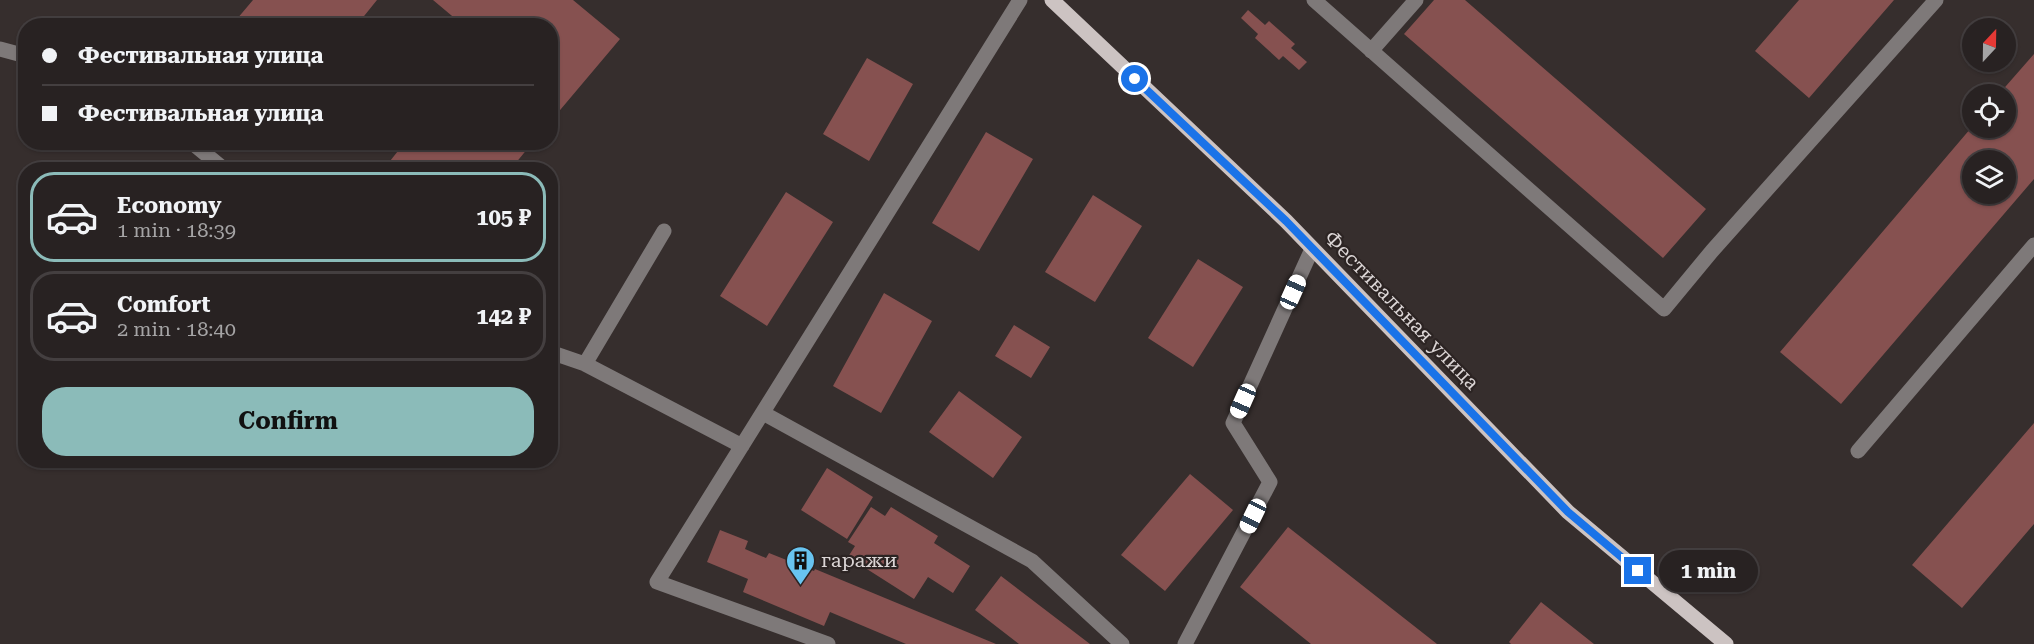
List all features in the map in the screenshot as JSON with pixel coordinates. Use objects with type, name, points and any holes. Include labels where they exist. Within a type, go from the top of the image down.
[{"type":"main road","name":"Фестивальная улица","points":[[1052,0],[1277,213],[1568,512],[1726,644]]},
{"type":"street","points":[[828,644],[657,582],[1020,0]]},
{"type":"street","points":[[1314,0],[1664,309],[1712,251],[1936,0]]},
{"type":"street","points":[[1371,51],[1416,0]]},
{"type":"street","points":[[0,49],[18,54]]},
{"type":"street","points":[[201,150],[215,162]]},
{"type":"street","points":[[585,364],[664,231]]},
{"type":"street","points":[[1858,451],[2034,245]]},
{"type":"street","points":[[1185,644],[1270,482],[1233,423],[1312,249]]},
{"type":"street","points":[[558,355],[585,364],[742,446]]},
{"type":"street","points":[[763,412],[1032,561],[1122,644]]},
{"type":"building","points":[[253,0],[377,0],[362,18],[238,18]]},
{"type":"building","points":[[433,0],[573,0],[620,39],[558,113],[558,18],[454,18]]},
{"type":"building","points":[[1434,0],[1465,0],[1706,209],[1663,258],[1404,34]]},
{"type":"building","points":[[1799,0],[1894,0],[1809,98],[1755,51]]},
{"type":"building","points":[[1248,10],[1265,25],[1269,21],[1295,44],[1291,48],[1307,62],[1299,70],[1283,56],[1279,60],[1255,38],[1258,34],[1241,18]]},
{"type":"building","points":[[2034,54],[2034,179],[2016,200],[2016,150],[1962,150],[1962,204],[2013,204],[1841,404],[1780,352],[1962,138],[2016,138],[2016,84],[2008,84]]},
{"type":"building","points":[[867,58],[913,84],[869,161],[823,134]]},
{"type":"building","points":[[986,132],[1033,159],[979,251],[932,223]]},
{"type":"building","points":[[399,150],[526,150],[517,162],[389,162]]},
{"type":"building","points":[[786,192],[833,222],[767,326],[720,296]]},
{"type":"building","points":[[1093,195],[1142,226],[1095,302],[1045,272]]},
{"type":"building","points":[[1198,259],[1243,287],[1193,367],[1148,338]]},
{"type":"building","points":[[884,293],[932,321],[881,413],[833,386]]},
{"type":"building","points":[[1014,325],[1050,347],[1031,378],[995,356]]},
{"type":"building","points":[[959,391],[1022,437],[993,478],[929,432]]},
{"type":"building","points":[[2034,423],[2034,524],[1962,608],[1912,565]]},
{"type":"building","points":[[827,468],[873,497],[847,539],[801,510]]},
{"type":"building","points":[[1190,474],[1233,510],[1165,591],[1121,555]]},
{"type":"building","points":[[871,507],[885,516],[891,507],[938,536],[934,543],[970,566],[953,593],[928,577],[914,599],[848,557],[855,546],[848,542]]},
{"type":"building","points":[[1288,527],[1437,644],[1311,644],[1240,587]]},
{"type":"building","name":"гаражи","points":[[720,530],[748,541],[745,549],[766,558],[769,553],[814,571],[815,569],[996,644],[906,644],[830,612],[824,626],[743,592],[748,579],[707,562]]},
{"type":"building","points":[[1001,576],[1090,644],[1019,644],[975,610]]},
{"type":"building","points":[[1541,602],[1594,644],[1511,644],[1509,642]]},
{"type":"place","name":"гаражи","points":[[800,586]]},
{"type":"route","points":[[1135,79],[1286,221],[1568,512],[1638,571]]}]
